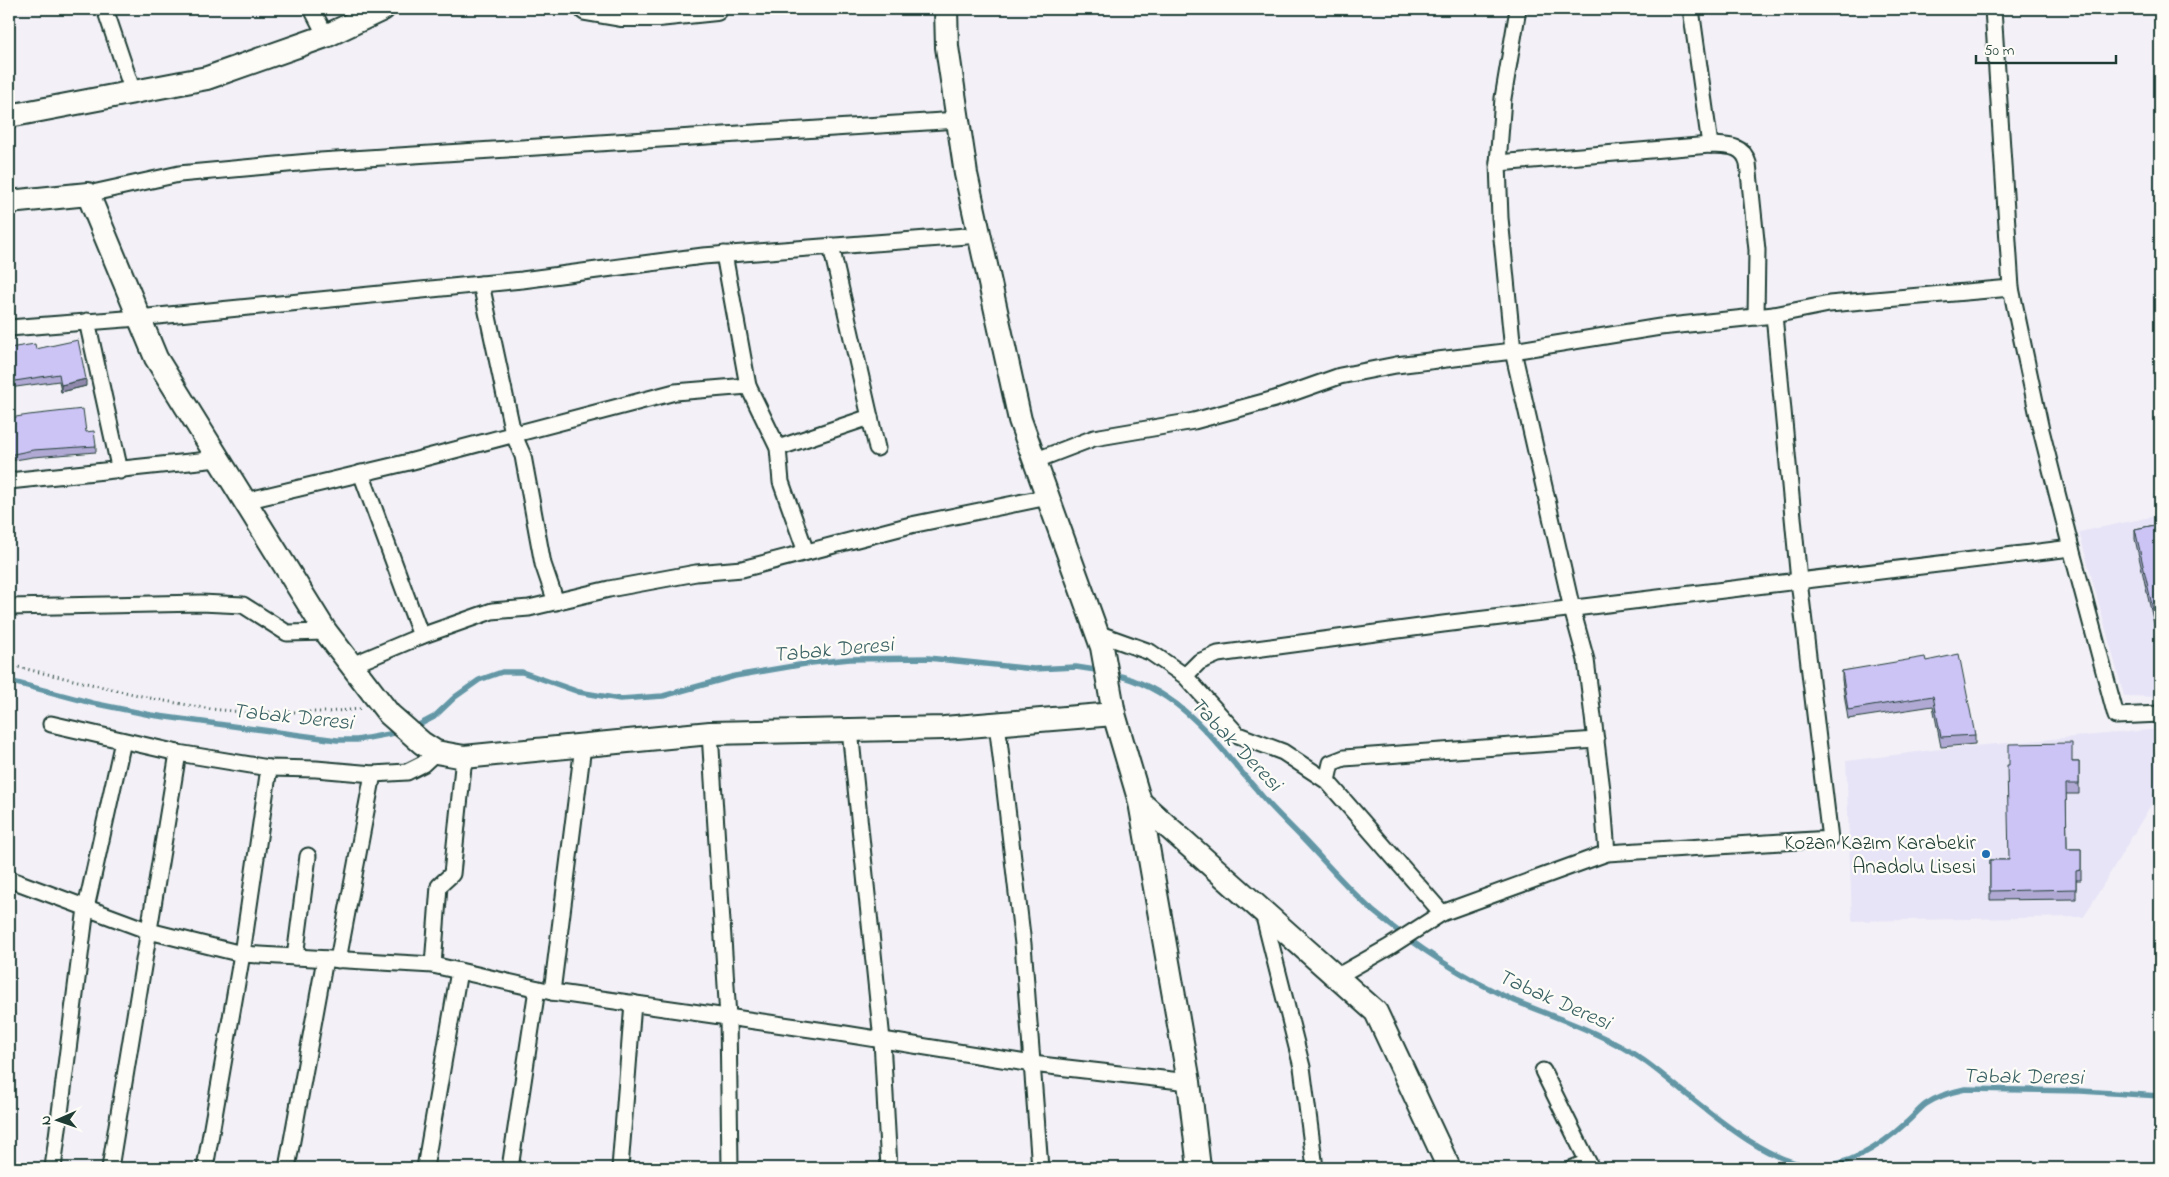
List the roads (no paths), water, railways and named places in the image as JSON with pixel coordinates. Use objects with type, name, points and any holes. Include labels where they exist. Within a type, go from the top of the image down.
[{"type":"street","points":[[106,9],[133,92]]},
{"type":"street","points":[[312,9],[326,36]]},
{"type":"street","points":[[9,116],[207,78],[326,36],[383,9]]},
{"type":"street","points":[[586,9],[621,15],[658,15],[716,9]]},
{"type":"street","points":[[946,9],[947,47],[966,174],[1020,420],[1100,640],[1113,706],[1140,802],[1189,1082],[1199,1168]]},
{"type":"street","points":[[1518,9],[1503,98],[1498,163],[1500,218],[1512,351],[1572,609],[1586,660],[1607,853]]},
{"type":"street","points":[[1691,9],[1710,145]]},
{"type":"street","points":[[1993,9],[2011,288],[2041,430],[2116,716],[2160,714]]},
{"type":"street","points":[[9,202],[88,194],[179,174],[320,161],[958,120]]},
{"type":"street","points":[[1498,163],[1710,145],[1736,147],[1746,156],[1748,163],[1757,250],[1756,317]]},
{"type":"street","points":[[88,194],[156,358],[326,632],[385,709],[429,748],[464,757],[710,733],[944,728],[997,723],[1113,706]]},
{"type":"street","points":[[9,328],[138,318],[481,284],[724,254],[980,235]]},
{"type":"street","points":[[831,246],[877,448]]},
{"type":"street","points":[[724,254],[748,386],[778,448],[781,482],[806,552]]},
{"type":"street","points":[[481,284],[513,433],[523,456],[543,564],[556,602]]},
{"type":"street","points":[[1034,461],[1094,438],[1194,421],[1275,399],[1340,376],[1396,365],[1512,351],[1660,327],[1774,315],[1829,304],[2011,288]]},
{"type":"street","points":[[1336,977],[1390,947],[1442,913],[1607,853],[1830,840],[1799,581],[1774,315]]},
{"type":"street","points":[[87,321],[120,471]]},
{"type":"street","points":[[245,501],[675,392],[748,386]]},
{"type":"street","points":[[778,448],[870,417]]},
{"type":"street","points":[[9,481],[120,471],[218,458]]},
{"type":"street","points":[[361,473],[420,636]]},
{"type":"street","points":[[352,665],[420,636],[492,611],[529,608],[696,573],[742,568],[911,526],[1048,497]]},
{"type":"street","points":[[1185,676],[1199,662],[1218,654],[1434,625],[2071,548]]},
{"type":"street","points":[[9,607],[35,608],[201,603],[243,605],[287,633],[326,632]]},
{"type":"street","points":[[1100,640],[1150,652],[1185,676],[1238,735],[1283,752],[1327,782],[1442,913]]},
{"type":"street","points":[[997,723],[1023,944],[1040,1168]]},
{"type":"street","points":[[51,724],[178,754],[270,768],[316,769],[373,774],[407,772],[417,769],[429,748]]},
{"type":"street","points":[[850,730],[882,1040],[889,1168]]},
{"type":"street","points":[[710,733],[728,1017],[730,1168]]},
{"type":"street","points":[[1327,782],[1332,763],[1344,758],[1596,740]]},
{"type":"street","points":[[53,1168],[86,908],[123,741]]},
{"type":"street","points":[[552,992],[583,746]]},
{"type":"street","points":[[110,1168],[178,754]]},
{"type":"street","points":[[433,965],[439,886],[452,874],[464,757]]},
{"type":"street","points":[[205,1168],[242,954],[270,768]]},
{"type":"street","points":[[287,1168],[331,959],[373,774]]},
{"type":"street","points":[[1140,802],[1376,1012],[1449,1168]]},
{"type":"street","points":[[295,957],[308,856]]},
{"type":"street","points":[[9,879],[149,931],[242,954],[433,965],[552,992],[1032,1064],[1189,1082]]},
{"type":"street","points":[[1263,912],[1302,1067],[1315,1168]]},
{"type":"street","points":[[425,1168],[459,971]]},
{"type":"street","points":[[510,1168],[537,989]]},
{"type":"street","points":[[620,1168],[632,1003]]},
{"type":"street","points":[[1543,1071],[1590,1165],[1573,1168]]},
{"type":"waterway","name":"Tabak Deresi","points":[[413,728],[434,717],[455,697],[479,680],[502,672],[522,672],[579,692],[620,699],[663,696],[735,676],[811,663],[850,659],[928,658],[1034,669],[1076,667],[1102,671]]},
{"type":"waterway","name":"Tabak Deresi","points":[[1113,674],[1158,692],[1194,720],[1226,753],[1268,803],[1346,885],[1373,911],[1406,937],[1441,961],[1496,992],[1597,1034],[1628,1050],[1661,1073],[1725,1124],[1771,1153],[1794,1162],[1815,1166],[1841,1163],[1865,1153],[1887,1139],[1931,1101],[1965,1089],[2081,1091],[2160,1096]]},
{"type":"waterway","name":"Tabak Deresi","points":[[9,681],[92,703],[151,715],[337,740],[357,740],[400,732]]},
{"type":"place","name":"Kozan Kazım Karabekir Anadolu Lisesi","points":[[1986,854]]}]
